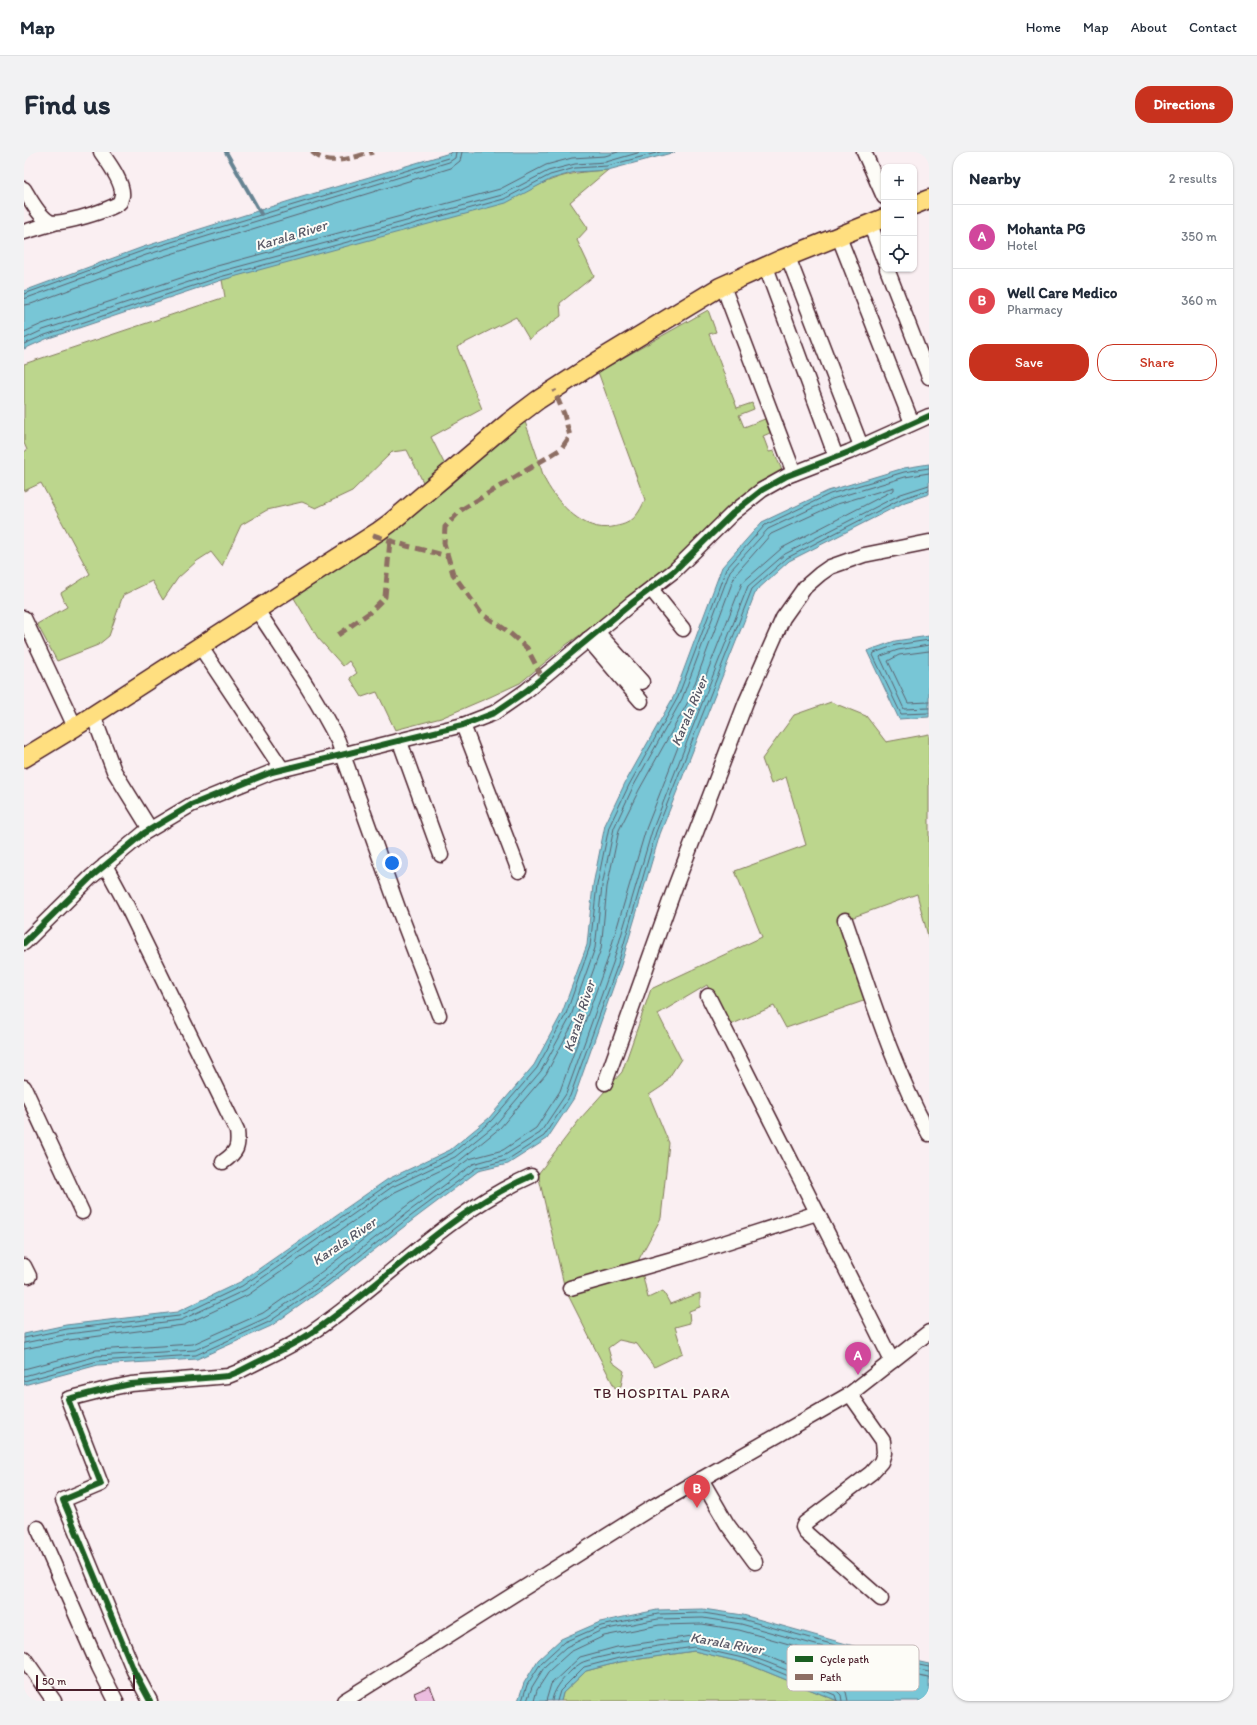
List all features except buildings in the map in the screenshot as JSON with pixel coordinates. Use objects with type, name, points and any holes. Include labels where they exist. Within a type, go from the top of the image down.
[{"type":"main road","points":[[917,205],[929,199]]},
{"type":"main road","points":[[24,758],[75,727],[390,523],[481,444],[538,400],[598,361],[723,286],[788,257],[877,221]]},
{"type":"street","points":[[24,232],[54,223],[74,220],[119,202],[122,198],[121,188],[101,152]]},
{"type":"street","points":[[864,152],[881,190]]},
{"type":"street","points":[[24,189],[42,216],[48,222],[54,223]]},
{"type":"street","points":[[877,221],[881,243]]},
{"type":"street","points":[[839,237],[912,423]]},
{"type":"street","points":[[788,257],[861,446]]},
{"type":"street","points":[[766,267],[836,457]]},
{"type":"street","points":[[888,272],[929,376]]},
{"type":"street","points":[[723,286],[794,473]]},
{"type":"street","points":[[24,943],[90,877],[150,829],[191,805],[220,792],[282,769],[400,742],[463,725],[494,713],[509,704],[674,571],[732,513],[762,490],[794,473],[836,457],[929,416]]},
{"type":"street","points":[[605,1083],[675,887],[746,702],[782,618],[804,587],[830,567],[864,555],[929,542]]},
{"type":"street","points":[[651,589],[683,629]]},
{"type":"street","points":[[257,610],[327,718],[343,756],[398,908],[439,1015]]},
{"type":"street","points":[[24,618],[75,727]]},
{"type":"street","points":[[593,635],[642,682]]},
{"type":"street","points":[[593,635],[641,701]]},
{"type":"street","points":[[200,646],[282,769]]},
{"type":"street","points":[[93,715],[114,771],[150,829]]},
{"type":"street","points":[[463,725],[519,872]]},
{"type":"street","points":[[400,742],[441,855]]},
{"type":"street","points":[[105,865],[126,902],[237,1131],[237,1148],[233,1155],[223,1162]]},
{"type":"street","points":[[845,920],[897,1067],[915,1108],[929,1134]]},
{"type":"street","points":[[708,996],[892,1361]]},
{"type":"street","points":[[24,1086],[82,1212]]},
{"type":"street","points":[[150,1701],[134,1671],[63,1500],[101,1484],[68,1399],[131,1384],[228,1376],[238,1372],[310,1334],[337,1314],[446,1225],[484,1199],[531,1176]]},
{"type":"street","points":[[570,1288],[705,1249],[817,1212]]},
{"type":"street","points":[[344,1701],[656,1505],[850,1394],[929,1332]]},
{"type":"street","points":[[850,1394],[874,1426],[883,1441],[884,1453],[881,1462],[870,1473],[803,1527],[806,1533],[881,1599]]},
{"type":"street","points":[[701,1479],[724,1519],[755,1562]]},
{"type":"street","points":[[38,1528],[99,1667],[116,1701]]},
{"type":"street","points":[[24,1658],[54,1701]]},
{"type":"green space","points":[[608,170],[570,202],[588,228],[577,240],[594,276],[560,303],[561,316],[529,339],[516,317],[457,347],[482,409],[431,437],[445,465],[423,482],[407,450],[392,452],[352,491],[316,508],[302,502],[267,510],[241,525],[222,566],[211,552],[197,561],[178,578],[163,600],[152,581],[123,595],[109,636],[98,645],[57,661],[37,624],[67,607],[61,593],[90,574],[41,483],[24,491],[24,452],[27,450],[24,443],[24,364],[225,297],[222,280],[533,188],[561,177],[578,173]]},
{"type":"green space","points":[[708,310],[716,332],[709,334],[737,408],[752,403],[754,409],[739,415],[744,427],[765,419],[770,433],[763,436],[769,452],[774,451],[783,473],[671,570],[566,645],[520,683],[441,718],[395,730],[377,692],[362,697],[350,678],[357,673],[349,661],[343,666],[318,638],[294,598],[378,540],[451,485],[524,419],[546,482],[551,491],[565,508],[582,521],[592,525],[612,527],[629,522],[639,511],[645,500],[598,372]]},
{"type":"green space","points":[[831,702],[866,716],[886,742],[929,734],[929,940],[917,894],[848,919],[872,998],[786,1028],[774,1006],[728,1026],[707,985],[658,1014],[681,1059],[664,1085],[649,1095],[669,1143],[661,1218],[639,1259],[648,1298],[663,1291],[670,1304],[700,1293],[700,1307],[689,1311],[690,1323],[675,1327],[683,1353],[654,1367],[637,1344],[619,1340],[608,1348],[612,1362],[624,1371],[621,1386],[615,1388],[565,1289],[538,1174],[580,1119],[622,1072],[651,989],[762,937],[735,871],[806,845],[786,777],[771,784],[762,759],[794,715]]},
{"type":"green space","points":[[694,1651],[745,1663],[787,1680],[787,1691],[814,1691],[838,1701],[561,1701],[563,1693],[586,1671],[620,1662]]},
{"type":"water","name":"Karala River","points":[[453,152],[675,152],[608,170],[575,172],[551,179],[506,203],[222,280],[46,339],[24,349],[24,291],[143,247],[302,197]]},
{"type":"water","name":"Karala River","points":[[929,464],[929,494],[905,502],[789,561],[756,591],[660,834],[621,965],[574,1098],[547,1139],[508,1164],[478,1171],[329,1285],[271,1326],[197,1359],[98,1365],[24,1385],[24,1334],[66,1325],[177,1312],[240,1282],[388,1179],[450,1150],[489,1118],[534,1065],[562,1013],[587,945],[593,885],[605,825],[625,783],[674,696],[722,567],[762,522],[828,491],[904,468]]},
{"type":"water","points":[[929,636],[929,717],[899,719],[867,651],[895,641]]},
{"type":"water","name":"Karala River","points":[[703,1609],[743,1615],[850,1645],[787,1645],[787,1680],[745,1663],[694,1651],[620,1662],[586,1671],[563,1693],[561,1701],[518,1701],[524,1683],[538,1660],[561,1639],[600,1622],[657,1610]]},
{"type":"water","points":[[919,1662],[929,1664],[929,1701],[838,1701],[814,1691],[919,1691]]},
{"type":"waterway","points":[[226,152],[261,214]]},
{"type":"marked path","points":[[312,152],[319,157],[333,160],[341,160],[373,152]]},
{"type":"marked path","points":[[542,677],[527,648],[506,630],[481,613],[453,574],[444,543],[445,527],[461,510],[561,449],[570,436],[564,414],[554,390]]},
{"type":"marked path","points":[[373,535],[407,546],[448,556]]},
{"type":"marked path","points":[[338,635],[369,613],[385,597],[390,540]]},
{"type":"cycle path","points":[[24,943],[91,877],[144,833],[191,805],[272,772],[463,725],[494,713],[526,691],[632,603],[674,571],[733,513],[762,490],[787,476],[849,452],[929,416]]},
{"type":"cycle path","points":[[150,1701],[134,1671],[63,1500],[101,1484],[68,1399],[131,1384],[228,1376],[238,1372],[285,1349],[311,1333],[339,1313],[417,1250],[471,1209],[531,1176]]},
{"type":"place","name":"Mohanta PG","points":[[858,1375]]},
{"type":"place","name":"Well Care Medico","points":[[697,1508]]},
{"type":"district","name":"TB HOSPITAL PARA","points":[[662,1393]]}]
